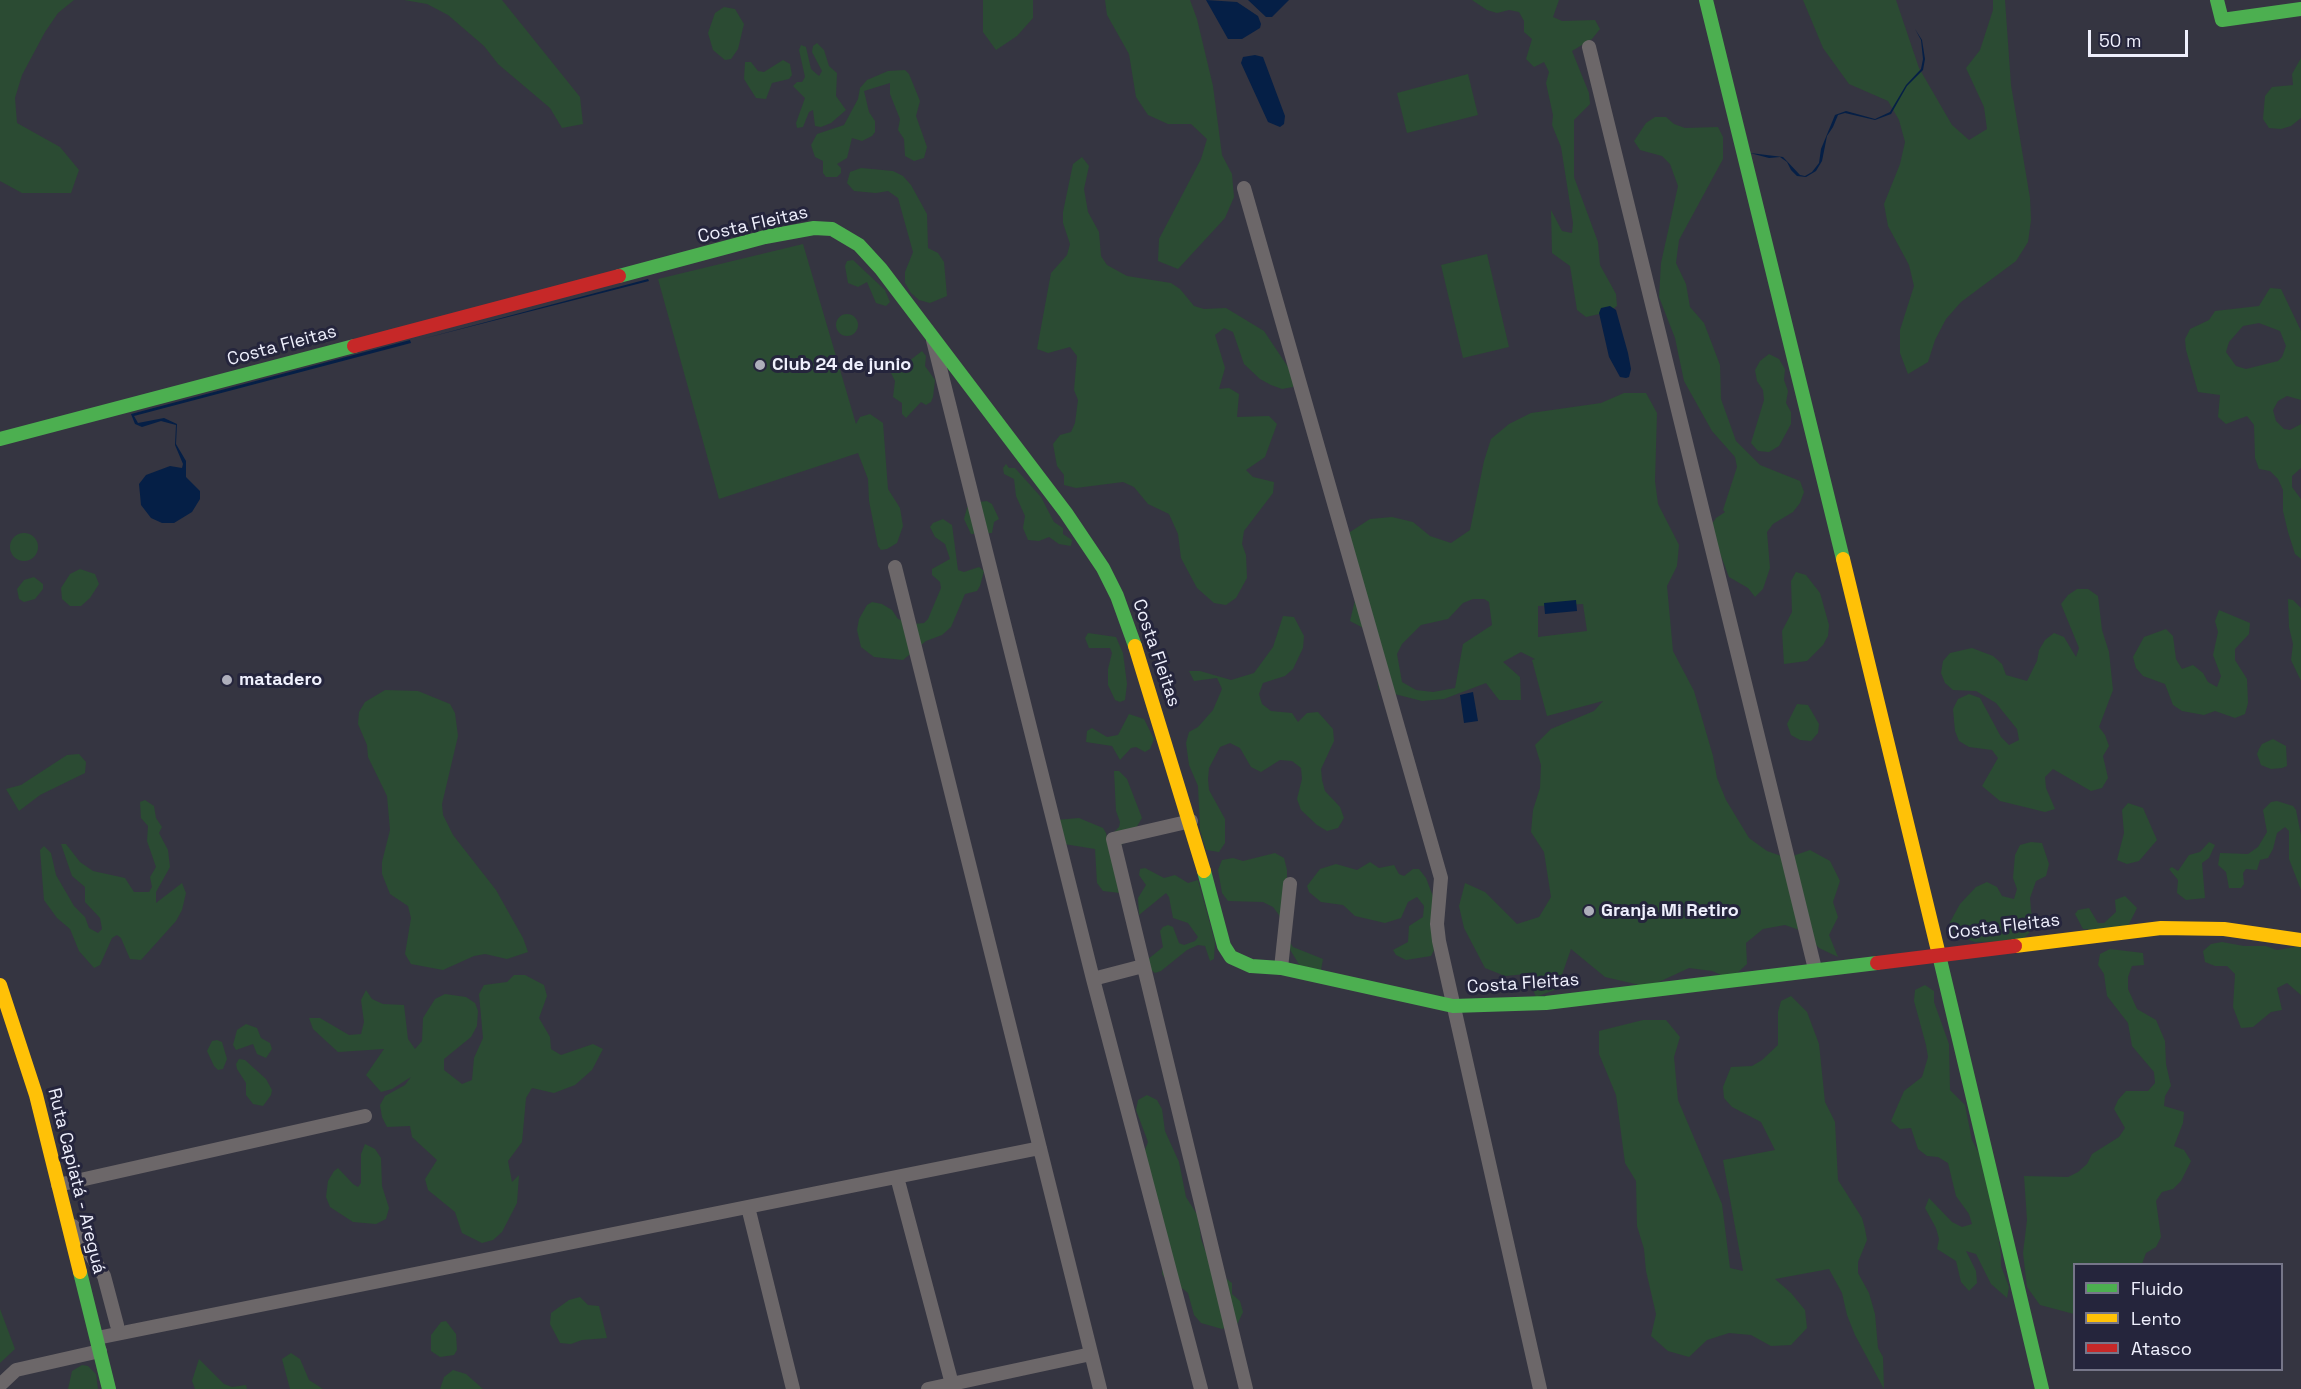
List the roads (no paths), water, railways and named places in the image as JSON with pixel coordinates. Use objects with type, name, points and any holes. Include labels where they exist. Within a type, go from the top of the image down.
[{"type":"main road","points":[[1706,0],[1939,953],[2042,1389]]},
{"type":"main road","points":[[2217,0],[2222,21],[2301,9]]},
{"type":"main road","name":"Costa Fleitas","points":[[0,440],[765,237],[814,228],[840,231],[860,244],[933,338],[1066,513],[1110,582],[1146,678],[1191,821],[1218,927],[1231,957],[1251,966],[1281,968],[1453,1006],[1546,1003],[1939,953],[2161,928],[2224,929],[2301,940]]},
{"type":"main road","name":"Ruta Capiatá - Areguá","points":[[0,985],[29,1068],[109,1389]]},
{"type":"street","points":[[1589,47],[1815,969]]},
{"type":"street","points":[[1244,188],[1441,878],[1437,924],[1453,1006],[1540,1389]]},
{"type":"street","points":[[933,338],[1093,979],[1200,1389]]},
{"type":"street","points":[[895,567],[1100,1389]]},
{"type":"street","points":[[1191,821],[1113,839],[1246,1389]]},
{"type":"street","points":[[1281,968],[1290,884]]},
{"type":"street","points":[[1093,979],[1143,966]]},
{"type":"street","points":[[58,1185],[365,1116]]},
{"type":"street","points":[[0,1385],[16,1370],[99,1345],[748,1207],[1040,1148]]},
{"type":"street","points":[[897,1177],[952,1384]]},
{"type":"street","points":[[748,1207],[793,1389]]},
{"type":"street","points":[[65,1214],[104,1276],[117,1325]]},
{"type":"street","points":[[928,1389],[1091,1354]]},
{"type":"water","points":[[1206,0],[1237,2],[1258,16],[1260,28],[1242,39],[1228,39]]},
{"type":"water","points":[[1248,0],[1289,0],[1272,17],[1266,17]]},
{"type":"water","points":[[1915,29],[1922,40],[1925,59],[1923,70],[1907,86],[1891,114],[1875,120],[1845,113],[1838,115],[1827,136],[1822,161],[1816,171],[1806,177],[1797,176],[1787,162],[1780,157],[1769,158],[1750,153],[1783,157],[1800,175],[1805,176],[1812,172],[1819,163],[1821,149],[1835,115],[1846,111],[1875,119],[1890,112],[1906,85],[1921,69],[1923,59],[1921,40]]},
{"type":"water","points":[[1255,55],[1263,57],[1285,116],[1284,124],[1280,127],[1268,122],[1241,63],[1243,57]]},
{"type":"water","points":[[648,279],[649,281],[422,339]]},
{"type":"water","points":[[1610,306],[1616,310],[1628,353],[1631,369],[1629,377],[1626,378],[1620,377],[1609,357],[1599,313],[1601,308]]},
{"type":"water","points":[[410,340],[411,343],[134,416],[138,423],[164,418],[177,424],[176,444],[186,461],[186,477],[200,491],[200,499],[192,512],[174,523],[162,523],[151,518],[141,505],[139,484],[146,475],[170,466],[182,468],[183,464],[175,445],[176,425],[161,421],[142,427],[135,424],[131,414]]},
{"type":"water","points":[[1576,600],[1577,611],[1545,614],[1544,603]]},
{"type":"water","points":[[1473,692],[1478,721],[1464,723],[1460,695]]},
{"type":"place","name":"Club 24 de junio","points":[[760,365]]},
{"type":"place","name":"matadero","points":[[227,680]]},
{"type":"place","name":"Granja Mi Retiro","points":[[1589,911]]}]
